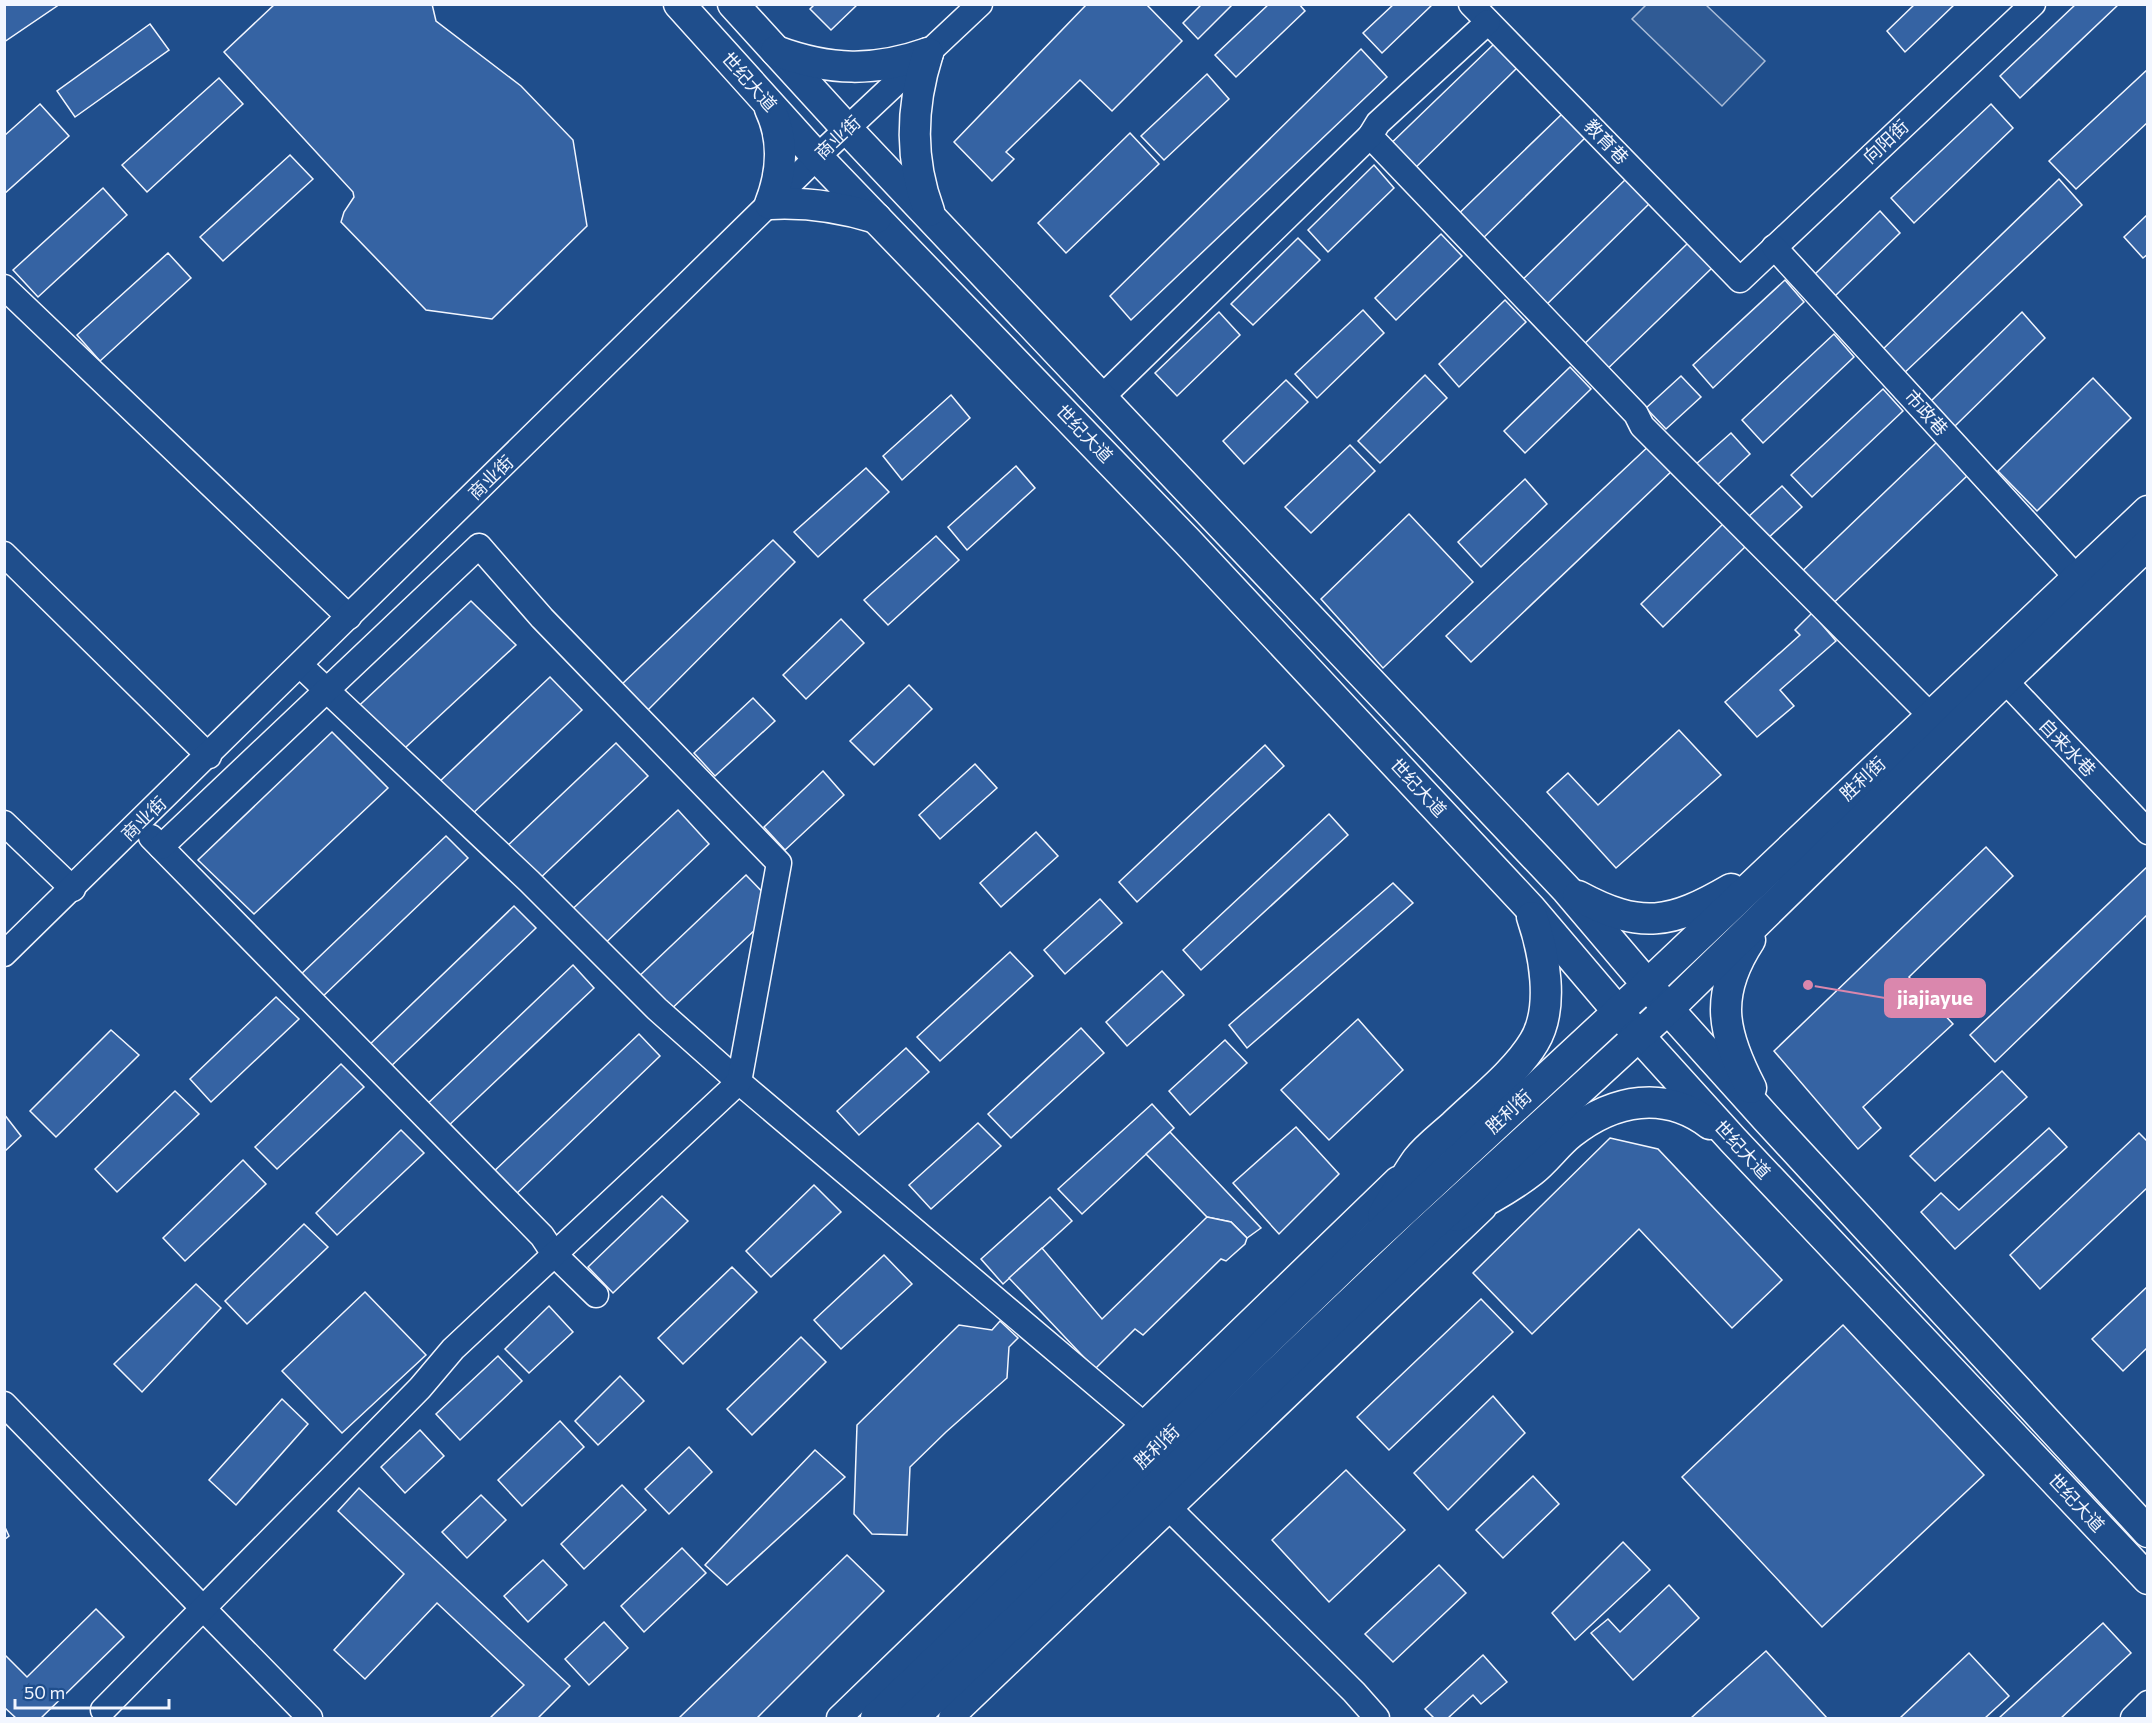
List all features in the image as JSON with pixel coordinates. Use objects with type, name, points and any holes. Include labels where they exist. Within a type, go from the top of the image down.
[{"type":"main road","name":"世纪大道","points":[[679,4],[817,157],[1187,541],[1530,908],[1638,1035],[1732,1140],[2148,1579]]},
{"type":"main road","name":"世纪大道","points":[[733,4],[932,219],[1567,890],[1668,1009],[1766,1118],[2148,1532]]},
{"type":"main road","points":[[775,51],[805,61],[845,67],[887,65],[928,53]]},
{"type":"main road","points":[[928,53],[916,97],[914,146],[917,171],[932,219]]},
{"type":"main road","points":[[767,102],[778,132],[781,149],[778,178],[770,204],[812,204],[876,218]]},
{"type":"main road","name":"胜利街","points":[[913,1719],[1425,1232],[1668,1009],[1800,879],[1996,672],[2077,578],[2148,511]]},
{"type":"main road","name":"胜利街","points":[[876,1719],[1361,1250],[1648,984],[1930,716],[1996,672],[2148,544]]},
{"type":"main road","points":[[1567,890],[1600,908],[1632,918],[1649,920],[1670,918],[1696,909],[1779,858]]},
{"type":"main road","points":[[1766,1118],[1739,1065],[1729,1036],[1726,1012],[1728,984],[1736,961],[1759,927],[1800,879]]},
{"type":"main road","points":[[1361,1250],[1418,1159],[1514,1067],[1535,1042],[1544,1019],[1544,967],[1539,938],[1530,908]]},
{"type":"main road","points":[[1425,1232],[1496,1196],[1533,1170],[1570,1133],[1594,1117],[1616,1107],[1659,1102],[1678,1107],[1702,1118],[1732,1140]]},
{"type":"street","name":"商业街","points":[[4,954],[209,756],[817,157],[980,4]]},
{"type":"street","name":"教育巷","points":[[1471,4],[1740,280]]},
{"type":"street","name":"向阳街","points":[[1740,280],[2033,4]]},
{"type":"street","points":[[1101,398],[1370,136],[1378,123],[1488,22]]},
{"type":"street","points":[[1370,136],[1636,414],[1642,426],[1930,716]]},
{"type":"street","name":"市政巷","points":[[1774,247],[2077,578]]},
{"type":"street","points":[[4,287],[349,617]]},
{"type":"street","points":[[103,1710],[420,1388],[453,1349],[739,1082],[779,863],[542,618],[479,546],[161,848]]},
{"type":"street","points":[[4,554],[209,756]]},
{"type":"street","points":[[300,666],[529,881],[657,1009],[739,1082],[1143,1424]]},
{"type":"street","name":"自来水巷","points":[[1996,672],[2148,832]]},
{"type":"street","points":[[4,823],[73,889]]},
{"type":"street","points":[[138,824],[542,1236],[554,1254],[596,1295]]},
{"type":"street","points":[[839,1719],[1418,1159]]},
{"type":"street","points":[[951,1719],[1496,1196]]},
{"type":"street","points":[[4,1404],[310,1719]]},
{"type":"street","points":[[1170,1509],[1354,1692],[1377,1719]]},
{"type":"street","points":[[2133,1719],[2148,1703]]},
{"type":"shaded area","points":[[1646,5],[1706,5],[1765,61],[1722,106],[1632,19]]},
{"type":"building","points":[[5,4],[60,4],[4,42]]},
{"type":"building","points":[[275,4],[432,4],[436,21],[521,86],[573,140],[587,226],[492,319],[426,310],[341,222],[344,212],[354,197],[353,192],[224,52]]},
{"type":"building","points":[[815,4],[858,4],[831,30],[810,9]]},
{"type":"building","points":[[1087,4],[1146,4],[1182,41],[1112,111],[1080,80],[1006,152],[1014,159],[992,181],[954,142]]},
{"type":"building","points":[[1202,4],[1233,4],[1198,39],[1183,23]]},
{"type":"building","points":[[1269,4],[1299,4],[1305,11],[1236,77],[1215,55]]},
{"type":"building","points":[[1394,4],[1433,4],[1382,53],[1363,33]]},
{"type":"building","points":[[1915,4],[1955,4],[1905,52],[1887,31]]},
{"type":"building","points":[[2076,4],[2119,4],[2020,98],[2000,76]]},
{"type":"building","points":[[150,24],[169,50],[75,117],[57,91]]},
{"type":"building","points":[[1495,43],[1518,67],[1405,178],[1381,153]]},
{"type":"building","points":[[1361,49],[1387,77],[1131,320],[1110,296]]},
{"type":"building","points":[[2148,69],[2148,122],[2076,189],[2049,161]]},
{"type":"building","points":[[1207,74],[1229,99],[1164,160],[1141,136]]},
{"type":"building","points":[[219,78],[243,104],[147,192],[122,165]]},
{"type":"building","points":[[40,104],[69,136],[4,194],[4,136]]},
{"type":"building","points":[[1991,104],[2013,128],[1914,223],[1891,198]]},
{"type":"building","points":[[1563,113],[1586,137],[1473,248],[1449,223]]},
{"type":"building","points":[[1130,133],[1159,164],[1066,253],[1038,223]]},
{"type":"building","points":[[290,155],[313,179],[223,261],[200,237]]},
{"type":"building","points":[[1374,165],[1394,188],[1328,252],[1308,230]]},
{"type":"building","points":[[1628,177],[1651,202],[1538,313],[1515,287]]},
{"type":"building","points":[[2059,179],[2082,205],[1901,376],[1881,351]]},
{"type":"building","points":[[103,188],[127,215],[38,297],[13,270]]},
{"type":"building","points":[[1880,211],[1900,233],[1834,297],[1814,275]]},
{"type":"building","points":[[2148,214],[2148,254],[2143,258],[2124,237]]},
{"type":"building","points":[[1441,234],[1462,256],[1396,320],[1375,298]]},
{"type":"building","points":[[1298,238],[1320,260],[1253,325],[1231,304]]},
{"type":"building","points":[[1688,243],[1712,268],[1598,378],[1575,353]]},
{"type":"building","points":[[168,253],[191,278],[100,361],[77,335]]},
{"type":"building","points":[[1785,280],[1804,302],[1713,388],[1693,365]]},
{"type":"building","points":[[1505,300],[1526,322],[1459,387],[1439,364]]},
{"type":"building","points":[[1363,310],[1384,333],[1317,398],[1295,374]]},
{"type":"building","points":[[1219,312],[1240,335],[1177,396],[1155,373]]},
{"type":"building","points":[[2022,312],[2045,338],[1954,427],[1930,402]]},
{"type":"building","points":[[1834,334],[1854,357],[1763,443],[1742,420]]},
{"type":"building","points":[[1570,367],[1591,389],[1525,453],[1504,431]]},
{"type":"building","points":[[1425,375],[1447,398],[1380,463],[1358,441]]},
{"type":"building","points":[[1681,376],[1701,397],[1666,429],[1646,408]]},
{"type":"building","points":[[2093,378],[2131,418],[2037,511],[1998,471]]},
{"type":"building","points":[[1286,380],[1308,402],[1244,464],[1223,441]]},
{"type":"building","points":[[1883,389],[1903,411],[1812,497],[1791,475]]},
{"type":"building","points":[[951,395],[970,418],[902,480],[883,456]]},
{"type":"building","points":[[1731,433],[1750,454],[1715,487],[1695,465]]},
{"type":"building","points":[[1937,442],[1968,475],[1823,613],[1793,580]]},
{"type":"building","points":[[1651,444],[1675,468],[1471,662],[1446,636]]},
{"type":"building","points":[[1350,445],[1375,471],[1311,533],[1285,507]]},
{"type":"building","points":[[1016,466],[1035,488],[967,550],[948,527]]},
{"type":"building","points":[[866,468],[889,492],[818,557],[794,532]]},
{"type":"building","points":[[1525,479],[1547,504],[1481,567],[1458,542]]},
{"type":"building","points":[[1782,486],[1802,507],[1767,539],[1747,518]]},
{"type":"building","points":[[1409,514],[1473,582],[1383,668],[1321,599]]},
{"type":"building","points":[[1725,522],[1747,545],[1663,627],[1641,604]]},
{"type":"building","points":[[936,536],[959,560],[888,625],[864,600]]},
{"type":"building","points":[[773,540],[795,562],[645,713],[620,686]]},
{"type":"building","points":[[471,601],[516,645],[393,759],[348,716]]},
{"type":"building","points":[[1812,613],[1836,641],[1780,690],[1794,706],[1757,737],[1725,702],[1800,635],[1795,630]]},
{"type":"building","points":[[841,619],[864,643],[806,699],[783,675]]},
{"type":"building","points":[[550,677],[582,710],[469,817],[437,784]]},
{"type":"building","points":[[909,685],[932,709],[874,765],[850,741]]},
{"type":"building","points":[[753,698],[775,721],[715,776],[694,753]]},
{"type":"building","points":[[1679,730],[1721,775],[1616,868],[1547,792],[1568,773],[1598,805]]},
{"type":"building","points":[[332,732],[388,788],[254,914],[198,860]]},
{"type":"building","points":[[616,743],[648,776],[535,883],[503,850]]},
{"type":"building","points":[[1265,745],[1284,766],[1137,902],[1119,882]]},
{"type":"building","points":[[975,764],[997,788],[940,839],[919,815]]},
{"type":"building","points":[[823,771],[844,795],[785,850],[764,827]]},
{"type":"building","points":[[678,810],[709,844],[597,951],[564,917]]},
{"type":"building","points":[[1329,814],[1348,835],[1201,970],[1183,950]]},
{"type":"building","points":[[1036,832],[1058,856],[1001,907],[980,883]]},
{"type":"building","points":[[446,836],[468,858],[319,1000],[297,978]]},
{"type":"building","points":[[1986,847],[2013,876],[1909,977],[1953,1024],[1863,1107],[1881,1128],[1858,1149],[1774,1051]]},
{"type":"building","points":[[2148,866],[2148,914],[1995,1062],[1970,1035]]},
{"type":"building","points":[[746,875],[778,908],[665,1015],[633,982]]},
{"type":"building","points":[[1393,883],[1413,903],[1247,1048],[1229,1025]]},
{"type":"building","points":[[1100,899],[1122,923],[1065,974],[1044,950]]},
{"type":"building","points":[[514,906],[536,928],[387,1070],[366,1048]]},
{"type":"building","points":[[1010,952],[1033,976],[940,1061],[917,1037]]},
{"type":"building","points":[[573,965],[594,988],[445,1129],[424,1107]]},
{"type":"building","points":[[1162,971],[1184,995],[1127,1046],[1106,1022]]},
{"type":"building","points":[[276,997],[299,1019],[211,1102],[190,1079]]},
{"type":"building","points":[[1358,1019],[1403,1070],[1329,1140],[1281,1090]]},
{"type":"building","points":[[1081,1028],[1104,1053],[1011,1138],[988,1114]]},
{"type":"building","points":[[111,1030],[139,1055],[56,1137],[30,1111]]},
{"type":"building","points":[[639,1034],[660,1056],[512,1198],[490,1175]]},
{"type":"building","points":[[1225,1040],[1247,1063],[1190,1115],[1169,1091]]},
{"type":"building","points":[[906,1048],[929,1072],[859,1135],[837,1111]]},
{"type":"building","points":[[341,1064],[364,1087],[277,1169],[255,1147]]},
{"type":"building","points":[[2002,1071],[2027,1097],[1935,1181],[1910,1156]]},
{"type":"building","points":[[175,1091],[199,1114],[117,1192],[95,1169]]},
{"type":"building","points":[[1152,1104],[1174,1128],[1082,1214],[1058,1189]]},
{"type":"building","points":[[4,1114],[21,1136],[4,1152]]},
{"type":"building","points":[[978,1123],[1001,1146],[931,1209],[909,1185]]},
{"type":"building","points":[[1296,1127],[1339,1174],[1279,1234],[1233,1183]]},
{"type":"building","points":[[2049,1128],[2067,1147],[1955,1249],[1921,1212],[1941,1193],[1959,1210]]},
{"type":"building","points":[[401,1130],[424,1153],[337,1235],[316,1213]]},
{"type":"building","points":[[1170,1132],[1261,1228],[1247,1238],[1231,1222],[1207,1217],[1146,1154]]},
{"type":"building","points":[[2139,1133],[2148,1142],[2148,1187],[2040,1289],[2010,1255]]},
{"type":"building","points":[[1610,1138],[1658,1149],[1782,1280],[1732,1328],[1639,1229],[1532,1334],[1473,1273]]},
{"type":"building","points":[[243,1160],[266,1184],[185,1261],[163,1238]]},
{"type":"building","points":[[814,1185],[841,1212],[771,1277],[746,1251]]},
{"type":"building","points":[[662,1196],[688,1221],[613,1293],[588,1267]]},
{"type":"building","points":[[1050,1197],[1072,1221],[1003,1284],[981,1259]]},
{"type":"building","points":[[1207,1217],[1231,1222],[1247,1238],[1245,1244],[1226,1261],[1221,1259],[1143,1335],[1135,1329],[1095,1369],[1009,1278],[1042,1248],[1102,1319]]},
{"type":"building","points":[[304,1224],[328,1247],[247,1324],[225,1301]]},
{"type":"building","points":[[884,1255],[912,1284],[841,1349],[814,1320]]},
{"type":"building","points":[[732,1267],[757,1292],[683,1364],[658,1338]]},
{"type":"building","points":[[196,1284],[221,1308],[142,1392],[114,1364]]},
{"type":"building","points":[[2148,1286],[2148,1347],[2123,1371],[2092,1339]]},
{"type":"building","points":[[365,1292],[426,1355],[342,1433],[282,1371]]},
{"type":"building","points":[[1481,1299],[1513,1332],[1389,1450],[1357,1417]]},
{"type":"building","points":[[549,1306],[573,1332],[529,1373],[505,1349]]},
{"type":"building","points":[[1000,1321],[1018,1338],[1009,1347],[1007,1378],[910,1467],[907,1535],[872,1534],[854,1514],[857,1425],[959,1325],[992,1330]]},
{"type":"building","points":[[1843,1325],[1984,1475],[1822,1627],[1682,1477]]},
{"type":"building","points":[[801,1337],[826,1362],[752,1435],[727,1409]]},
{"type":"building","points":[[498,1356],[522,1381],[460,1440],[436,1414]]},
{"type":"building","points":[[620,1376],[644,1401],[598,1445],[575,1421]]},
{"type":"building","points":[[1493,1396],[1525,1433],[1448,1510],[1414,1473]]},
{"type":"building","points":[[282,1399],[308,1424],[236,1505],[209,1480]]},
{"type":"building","points":[[560,1421],[584,1447],[522,1506],[498,1480]]},
{"type":"building","points":[[420,1430],[444,1456],[405,1493],[381,1467]]},
{"type":"building","points":[[689,1447],[712,1472],[669,1514],[645,1489]]},
{"type":"building","points":[[815,1450],[845,1477],[727,1585],[705,1565]]},
{"type":"building","points":[[1346,1470],[1405,1530],[1329,1602],[1272,1540]]},
{"type":"building","points":[[1533,1476],[1559,1504],[1503,1558],[1476,1530]]},
{"type":"building","points":[[622,1485],[646,1510],[584,1569],[561,1544]]},
{"type":"building","points":[[359,1488],[570,1686],[538,1718],[490,1718],[524,1685],[437,1603],[365,1679],[334,1650],[404,1574],[338,1511]]},
{"type":"building","points":[[481,1495],[506,1520],[467,1558],[442,1532]]},
{"type":"building","points":[[4,1525],[9,1536],[4,1540]]},
{"type":"building","points":[[1623,1542],[1650,1570],[1575,1640],[1552,1613]]},
{"type":"building","points":[[682,1548],[706,1573],[644,1632],[621,1606]]},
{"type":"building","points":[[847,1555],[884,1591],[757,1718],[679,1718]]},
{"type":"building","points":[[543,1560],[567,1585],[528,1622],[504,1596]]},
{"type":"building","points":[[1439,1565],[1466,1593],[1393,1662],[1365,1634]]},
{"type":"building","points":[[1669,1585],[1699,1618],[1633,1680],[1591,1633],[1608,1619],[1620,1632]]},
{"type":"building","points":[[96,1609],[124,1637],[41,1718],[16,1718],[4,1707],[4,1654],[27,1677]]},
{"type":"building","points":[[604,1622],[628,1648],[589,1685],[565,1659]]},
{"type":"building","points":[[2103,1623],[2131,1653],[2061,1718],[1999,1718]]},
{"type":"building","points":[[1766,1651],[1827,1718],[1691,1718]]},
{"type":"building","points":[[1969,1653],[2009,1696],[1985,1718],[1900,1718]]},
{"type":"building","points":[[1483,1655],[1507,1682],[1481,1704],[1473,1695],[1448,1718],[1434,1718],[1425,1709]]},
{"type":"place","name":"jiajiayue","points":[[1808,985]]}]
